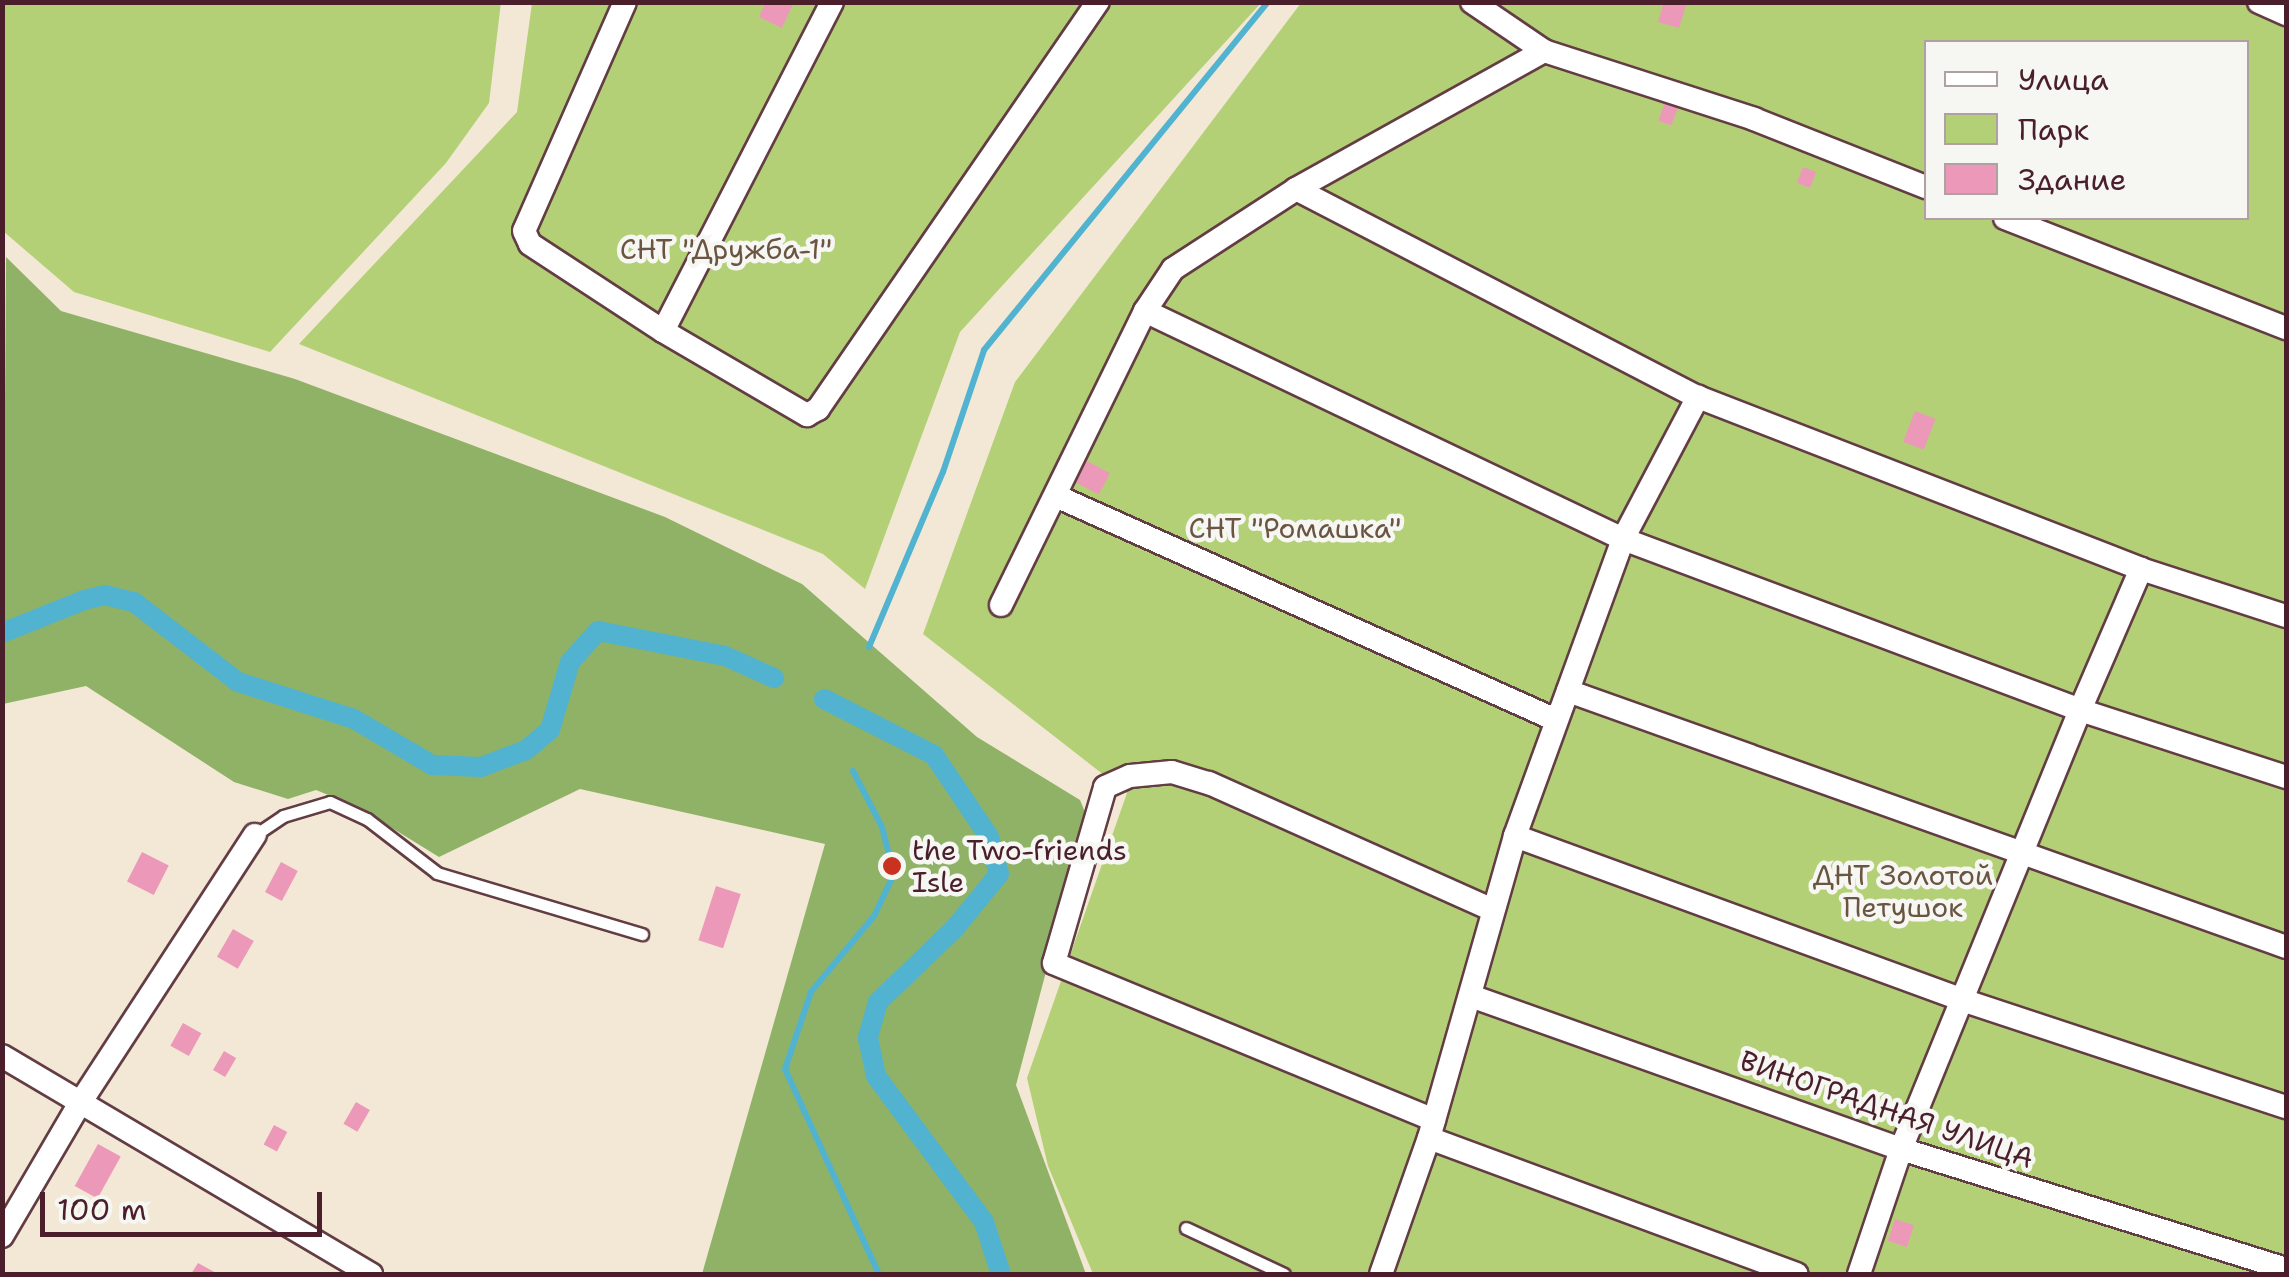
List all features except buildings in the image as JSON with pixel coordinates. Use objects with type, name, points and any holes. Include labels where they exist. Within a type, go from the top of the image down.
[{"type":"street","points":[[625,2],[524,231],[530,244],[797,414],[818,410],[1098,2]]},
{"type":"street","points":[[663,331],[832,2]]},
{"type":"street","points":[[1472,2],[1544,51],[1754,119],[1924,186]]},
{"type":"street","points":[[2259,2],[2286,14]]},
{"type":"street","points":[[1001,605],[1145,311],[1173,270],[1296,189],[1544,51]]},
{"type":"street","points":[[1296,189],[1698,397],[2141,569],[2286,616]]},
{"type":"street","points":[[2009,220],[2286,328]]},
{"type":"street","points":[[1145,311],[1624,539],[2080,710],[2286,777]]},
{"type":"street","points":[[1381,1274],[1432,1129],[1514,836],[1624,539],[1698,397]]},
{"type":"street","points":[[1056,496],[1556,720]]},
{"type":"street","points":[[1859,1274],[1901,1149],[2141,569]]},
{"type":"street","points":[[1568,691],[2023,857],[2286,947]]},
{"type":"street","points":[[1492,910],[1209,782],[1172,772],[1130,776],[1105,786],[1054,963],[1432,1129],[1797,1274]]},
{"type":"street","points":[[2,1236],[80,1103],[254,835]]},
{"type":"street","points":[[1514,836],[1962,1000],[2286,1107]]},
{"type":"street","name":"ВИНОГРАДНАЯ УЛИЦА","points":[[1470,996],[1901,1149],[2286,1269]]},
{"type":"street","points":[[2,1056],[361,1272]]},
{"type":"lane","points":[[254,835],[284,816],[330,802],[366,818],[437,874],[642,934]]},
{"type":"lane","points":[[1186,1228],[1284,1274]]},
{"type":"green space","points":[[501,2],[489,103],[446,163],[270,352],[74,292],[3,231],[3,3]]},
{"type":"green space","name":"СНТ \"Дружба-1\"","points":[[532,3],[1261,3],[960,332],[865,589],[823,554],[299,344],[517,112]]},
{"type":"green space","points":[[1301,3],[2286,3],[2286,1274],[1093,1274],[1048,1166],[1027,1078],[1127,793],[923,634],[1015,382]]},
{"type":"green space","points":[[6,257],[61,311],[295,379],[665,517],[802,584],[977,737],[1080,800],[1087,817],[1016,1085],[1086,1274],[702,1274],[825,844],[580,789],[439,857],[358,807],[316,790],[288,799],[234,782],[86,686],[3,704]]},
{"type":"waterway","points":[[869,647],[943,472],[984,350],[1268,2]]},
{"type":"waterway","points":[[2,633],[105,595],[134,602],[238,682],[354,719],[432,765],[481,767],[526,750],[550,730],[570,662],[598,631],[725,656],[774,678]]},
{"type":"waterway","points":[[824,699],[934,755],[989,837],[999,874],[955,928],[878,1002],[868,1038],[876,1076],[984,1222],[1001,1274]]},
{"type":"waterway","points":[[853,771],[882,827],[894,874],[874,916],[811,992],[785,1069],[879,1274]]},
{"type":"place","name":"the Two-friends Isle","points":[[892,866]]},
{"type":"park label","name":"СНТ \"Ромашка\"","points":[[1295,528]]},
{"type":"park label","name":"ДНТ Золотой Петушок","points":[[1903,891]]}]
